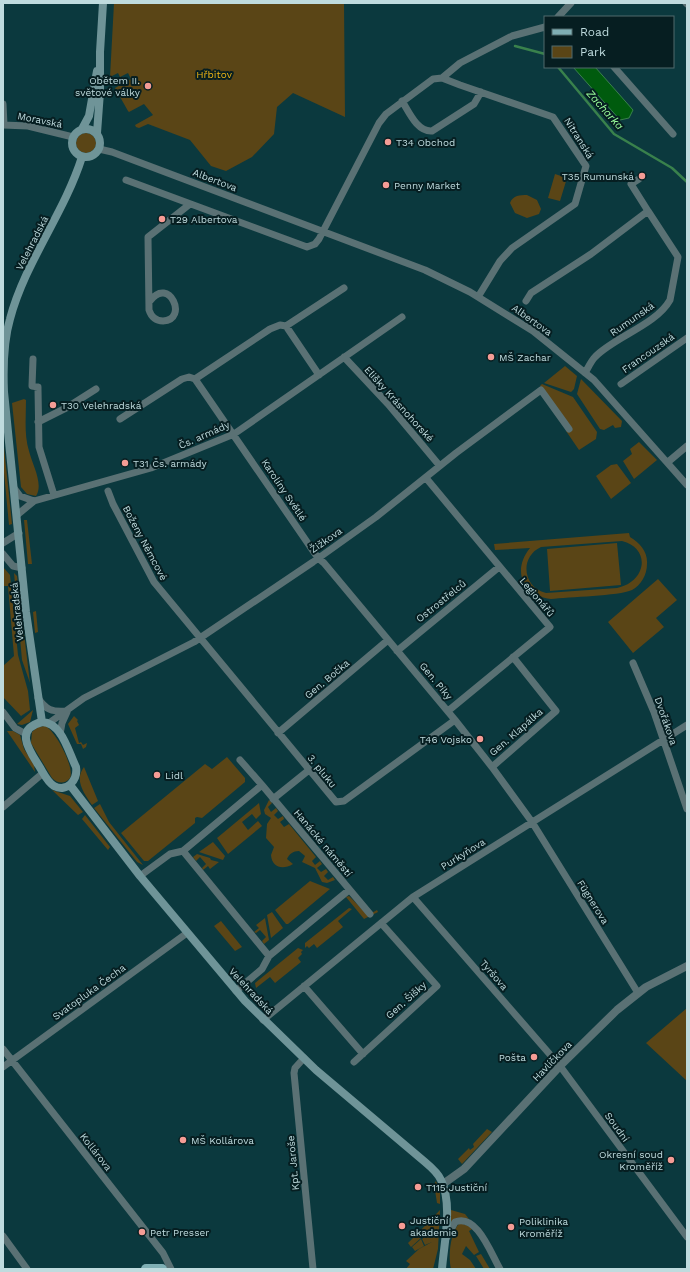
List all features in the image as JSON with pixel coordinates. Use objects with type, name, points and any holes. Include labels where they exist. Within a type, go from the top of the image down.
[{"type":"main road","points":[[100,52],[89,116],[82,129],[73,137],[73,150],[82,157],[93,156],[99,149],[100,141],[97,133],[100,92],[102,3]]},
{"type":"main road","points":[[82,129],[90,129],[97,133]]},
{"type":"main road","name":"Velehradská","points":[[46,722],[37,697],[22,568],[3,368],[7,334],[17,297],[69,190],[82,157]]},
{"type":"main road","points":[[46,722],[56,727],[60,734],[76,767],[76,776],[70,785],[65,787],[56,787],[51,784],[26,744],[26,734],[32,725],[46,722]]},
{"type":"main road","name":"Velehradská","points":[[70,785],[140,876],[236,991],[263,1020],[304,1058],[425,1162],[438,1175],[443,1184]]},
{"type":"main road","points":[[442,1269],[447,1207],[443,1184]]},
{"type":"main road","points":[[146,1269],[162,1269]]},
{"type":"street","points":[[567,14],[572,3]]},
{"type":"street","points":[[126,180],[307,247],[316,244],[379,123],[386,114],[433,79],[442,78],[460,63],[512,36],[544,27]]},
{"type":"street","points":[[615,68],[673,134]]},
{"type":"street","name":"Nitranská","points":[[442,78],[554,117],[586,166],[575,204],[512,248],[500,261],[478,297]]},
{"type":"street","points":[[402,102],[420,128],[425,131],[432,131],[474,104],[481,92]]},
{"type":"street","points":[[3,104],[3,124]]},
{"type":"street","name":"Moravská","points":[[3,124],[28,126],[73,137]]},
{"type":"street","name":"Albertova","points":[[99,149],[112,152],[445,278],[533,331],[594,380],[687,485]]},
{"type":"street","name":"Rumunská","points":[[585,373],[595,357],[654,316],[667,305],[670,300],[678,257],[631,184],[639,179]]},
{"type":"street","points":[[150,301],[148,238],[190,204]]},
{"type":"street","points":[[526,301],[532,293],[591,254],[648,211]]},
{"type":"street","points":[[120,419],[182,379],[189,377],[195,379],[270,329],[286,326],[344,288]]},
{"type":"street","name":"Čs. armády","points":[[34,501],[151,468],[234,434],[402,317]]},
{"type":"street","points":[[286,326],[319,375]]},
{"type":"street","name":"Francouzská","points":[[621,384],[687,338]]},
{"type":"street","name":"Elišky Krásnohorské","points":[[344,357],[388,404],[439,465]]},
{"type":"street","points":[[33,359],[32,386],[38,387],[39,447],[54,495]]},
{"type":"street","name":"Karolíny Světlé","points":[[195,379],[318,558]]},
{"type":"street","points":[[38,422],[66,408],[96,389]]},
{"type":"street","name":"Žižkova","points":[[46,722],[68,710],[84,698],[200,638],[376,517],[426,478],[439,465],[541,390],[569,429]]},
{"type":"street","points":[[668,462],[685,447]]},
{"type":"street","name":"Legionářů","points":[[426,478],[550,628],[448,711]]},
{"type":"street","points":[[14,488],[20,496],[34,501]]},
{"type":"street","name":"Boženy Němcové","points":[[108,491],[113,504],[154,582],[200,638]]},
{"type":"street","points":[[17,515],[34,501]]},
{"type":"street","points":[[3,543],[19,534]]},
{"type":"street","points":[[3,554],[14,566],[22,568]]},
{"type":"street","name":"Gen. Píky","points":[[318,558],[324,563],[448,711],[492,767],[532,822]]},
{"type":"street","name":"Ostrostřelců","points":[[397,651],[499,567]]},
{"type":"street","name":"3. pluku","points":[[200,638],[333,801],[341,803],[455,720]]},
{"type":"street","name":"Gen. Bočka","points":[[278,732],[388,640]]},
{"type":"street","name":"Gen. Klapálka","points":[[492,767],[556,711],[513,657]]},
{"type":"street","name":"Dvořákova","points":[[633,662],[654,712],[662,741],[687,809]]},
{"type":"street","points":[[37,697],[49,710],[56,712],[68,710]]},
{"type":"street","points":[[60,734],[62,723],[68,710]]},
{"type":"street","points":[[3,712],[15,728],[26,734]]},
{"type":"street","name":"Purkyňova","points":[[263,1020],[413,897],[687,725]]},
{"type":"street","name":"Hanácké náměstí","points":[[236,991],[262,969],[269,956],[349,890],[240,760]]},
{"type":"street","points":[[273,799],[309,770]]},
{"type":"street","points":[[3,807],[43,773]]},
{"type":"street","points":[[140,876],[170,854],[183,851],[262,785]]},
{"type":"street","name":"Fügnerova","points":[[532,822],[638,992]]},
{"type":"street","points":[[183,851],[269,956]]},
{"type":"street","points":[[349,890],[370,914]]},
{"type":"street","name":"Tyršova","points":[[413,897],[560,1066]]},
{"type":"street","name":"Gen. Šišky","points":[[354,1062],[437,986],[381,923]]},
{"type":"street","name":"Svatopluka Čecha","points":[[3,1066],[187,933]]},
{"type":"street","name":"Havlíčkova","points":[[443,1184],[464,1169],[560,1066],[617,1010],[638,992],[687,966]]},
{"type":"street","points":[[304,986],[363,1054]]},
{"type":"street","name":"Kollárova","points":[[3,1049],[163,1253],[171,1269]]},
{"type":"street","name":"Kpt. Jaroše","points":[[304,1058],[295,1068],[294,1073],[313,1269]]},
{"type":"street","name":"Soudní","points":[[560,1066],[687,1238]]},
{"type":"street","points":[[445,1240],[456,1222],[461,1220],[470,1221],[477,1228],[500,1269]]},
{"type":"street","points":[[3,1236],[27,1269]]},
{"type":"green space","name":"Hřbitov","points":[[114,3],[344,3],[345,117],[293,93],[277,107],[274,134],[252,157],[226,171],[211,166],[190,140],[148,124],[139,128],[136,127],[135,125],[153,115],[144,104],[129,112],[128,111],[115,88],[131,79],[128,73],[120,77],[118,73],[110,77]]},
{"type":"green space","points":[[82,133],[90,133],[96,139],[96,147],[90,153],[82,153],[76,147],[76,139]]},
{"type":"green space","points":[[555,174],[567,178],[560,201],[548,198]]},
{"type":"green space","points":[[519,195],[527,195],[537,200],[541,209],[539,214],[527,218],[515,213],[510,203],[513,198]]},
{"type":"green space","points":[[565,366],[577,376],[574,389],[571,392],[544,383]]},
{"type":"green space","points":[[581,379],[622,421],[621,427],[615,428],[613,425],[604,430],[600,429],[577,394]]},
{"type":"green space","points":[[542,384],[573,397],[597,432],[596,439],[579,450],[566,431],[569,429],[540,386]]},
{"type":"green space","points":[[24,399],[26,400],[27,445],[37,474],[39,486],[36,496],[27,494],[21,487],[12,403]]},
{"type":"green space","points":[[3,438],[12,524],[9,525],[3,462]]},
{"type":"green space","points":[[639,442],[657,460],[634,479],[623,461],[632,454],[630,449]]},
{"type":"green space","points":[[617,464],[631,483],[611,499],[596,476],[611,465]]},
{"type":"green space","points":[[24,520],[27,520],[32,564],[28,564]]},
{"type":"green space","points":[[629,533],[630,537],[640,545],[645,552],[647,568],[643,579],[632,590],[605,595],[551,599],[541,597],[533,593],[523,581],[521,573],[522,565],[530,548],[495,550],[494,544]],"holes":[[[622,541],[638,550],[642,565],[635,579],[627,585],[617,588],[546,593],[538,590],[532,585],[529,579],[527,572],[529,558],[541,547]]]},
{"type":"green space","points":[[617,543],[621,585],[550,591],[547,549]]},
{"type":"green space","points":[[3,567],[10,575],[18,655],[28,691],[30,710],[21,716],[3,697],[3,666],[14,656],[8,586],[3,586]]},
{"type":"green space","points":[[14,573],[17,576],[30,683],[22,660]]},
{"type":"green space","points":[[658,579],[677,600],[656,618],[664,627],[633,653],[608,622]]},
{"type":"green space","points":[[36,611],[38,632],[35,633],[33,612]]},
{"type":"green space","points":[[33,710],[30,722],[22,725],[17,724]]},
{"type":"green space","points":[[74,716],[78,720],[79,725],[75,728],[79,743],[81,742],[83,745],[87,743],[86,747],[83,749],[81,744],[77,744],[68,724]]},
{"type":"green space","points":[[45,726],[54,735],[64,750],[70,766],[70,778],[64,782],[59,782],[52,778],[31,743],[32,732],[38,727]]},
{"type":"green space","points":[[7,731],[13,731],[20,735],[24,749],[34,765],[35,772]]},
{"type":"green space","points":[[227,757],[245,778],[245,782],[202,818],[195,818],[195,823],[148,861],[144,861],[121,833],[205,764],[212,769]]},
{"type":"green space","points":[[84,767],[98,801],[92,805],[83,791],[80,782],[81,772]]},
{"type":"green space","points":[[52,790],[70,796],[83,812],[78,815]]},
{"type":"green space","points":[[269,800],[272,803],[268,807],[271,812],[276,808],[278,811],[274,815],[278,819],[283,816],[284,819],[280,822],[284,827],[289,824],[316,857],[312,861],[315,865],[320,861],[322,864],[317,868],[321,872],[326,869],[328,872],[324,876],[328,880],[333,877],[335,880],[327,883],[322,882],[315,868],[302,862],[305,856],[299,851],[293,852],[287,859],[293,864],[289,866],[279,867],[273,863],[271,855],[274,847],[266,838],[267,824],[271,818],[265,814],[264,810]]},
{"type":"green space","points":[[259,803],[261,814],[256,819],[252,814],[242,822],[248,830],[258,821],[262,826],[228,854],[217,838]]},
{"type":"green space","points":[[100,804],[109,822],[143,865],[137,862],[94,808]]},
{"type":"green space","points":[[85,815],[110,847],[108,850],[82,819]]},
{"type":"green space","points":[[213,842],[225,856],[223,860],[199,852]]},
{"type":"green space","points":[[197,854],[219,862],[210,869],[208,866],[203,870],[202,868],[206,864],[200,857],[196,861],[193,857]]},
{"type":"green space","points":[[310,881],[330,889],[288,924],[286,924],[275,910]]},
{"type":"green space","points":[[349,896],[368,915],[377,910],[378,912],[364,919],[346,897]]},
{"type":"green space","points":[[349,908],[352,909],[338,921],[343,927],[317,948],[314,944],[309,948],[307,946],[305,948],[305,943]]},
{"type":"green space","points":[[272,912],[283,928],[271,938],[267,915]]},
{"type":"green space","points":[[265,918],[269,940],[264,944],[262,941],[266,937],[260,930],[256,933],[254,932],[259,928],[256,925]]},
{"type":"green space","points":[[221,921],[242,947],[235,951],[214,926]]},
{"type":"green space","points":[[298,948],[303,950],[301,952],[302,954],[298,958],[301,962],[275,983],[270,977],[256,988],[255,983]]},
{"type":"green space","points":[[687,1008],[687,1081],[646,1043]]},
{"type":"green space","points":[[487,1129],[492,1132],[462,1164],[458,1159],[469,1148],[470,1150],[474,1147],[473,1144]]},
{"type":"green space","points":[[436,1181],[440,1192],[440,1204],[437,1203],[434,1184]]},
{"type":"green space","points":[[440,1210],[438,1249],[433,1269],[406,1269],[410,1264],[406,1261],[419,1249],[432,1242],[425,1245],[422,1239],[435,1229],[422,1238],[419,1232]]},
{"type":"green space","points":[[451,1210],[465,1214],[469,1219],[465,1218],[451,1224]]},
{"type":"green space","points":[[460,1223],[474,1228],[469,1231],[479,1252],[474,1255],[466,1246],[462,1254],[470,1260],[476,1269],[451,1269],[450,1258],[452,1238]]},
{"type":"green space","points":[[419,1232],[421,1238],[411,1247],[408,1243]]},
{"type":"green space","points":[[421,1239],[424,1246],[415,1251],[412,1247]]},
{"type":"green space","points":[[481,1254],[490,1269],[484,1269],[476,1256]]},
{"type":"shaded area","points":[[574,68],[596,68],[633,110],[629,118],[620,120]]},
{"type":"waterway","name":"Zacharka","points":[[515,46],[544,54]]},
{"type":"waterway","name":"Zacharka","points":[[559,68],[614,134],[672,168],[687,182]]},
{"type":"place","name":"Obětem II. světové války","points":[[148,86]]},
{"type":"place","name":"T34 Obchod","points":[[388,142]]},
{"type":"place","name":"T35 Rumunská","points":[[642,176]]},
{"type":"place","name":"Penny Market","points":[[386,185]]},
{"type":"place","name":"T29 Albertova","points":[[162,219]]},
{"type":"place","name":"MŠ Zachar","points":[[491,357]]},
{"type":"place","name":"T30 Velehradská","points":[[53,405]]},
{"type":"place","name":"T31 Čs. armády","points":[[125,463]]},
{"type":"place","name":"T46 Vojsko","points":[[480,739]]},
{"type":"place","name":"Lidl","points":[[157,775]]},
{"type":"place","name":"Pošta","points":[[534,1057]]},
{"type":"place","name":"MŠ Kollárova","points":[[183,1140]]},
{"type":"place","name":"Okresní soud Kroměříž","points":[[671,1160]]},
{"type":"place","name":"T115 Justiční","points":[[418,1187]]},
{"type":"place","name":"Justiční akademie","points":[[402,1226]]},
{"type":"place","name":"Poliklinika Kroměříž","points":[[511,1227]]},
{"type":"place","name":"Petr Presser","points":[[142,1232]]}]
